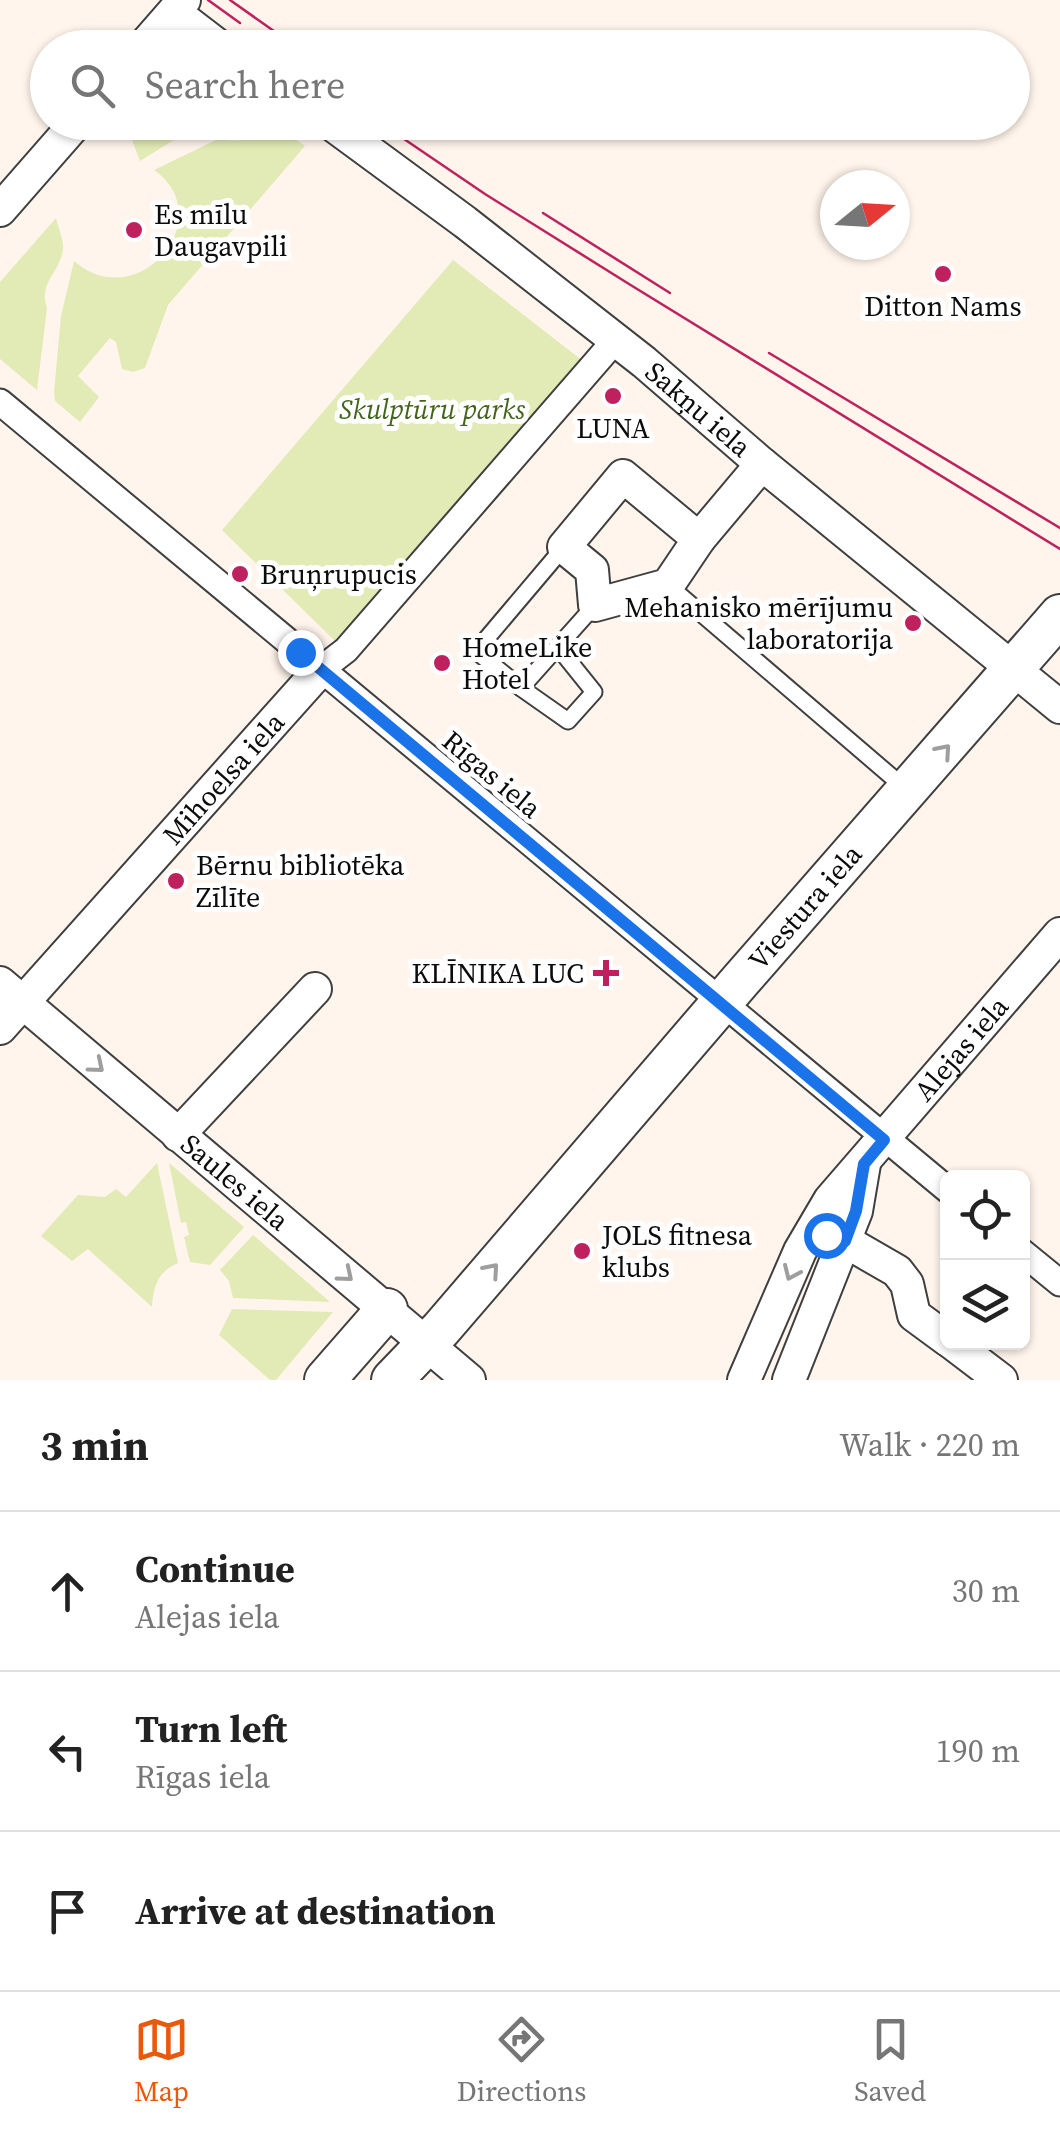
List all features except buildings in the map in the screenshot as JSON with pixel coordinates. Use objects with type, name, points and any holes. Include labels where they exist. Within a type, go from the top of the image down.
[{"type":"street","points":[[158,30],[179,6],[203,30]]},
{"type":"street","points":[[0,210],[61,140]]},
{"type":"street","name":"Sakņu iela","points":[[353,140],[644,362],[762,464],[1060,706]]},
{"type":"street","name":"Mihoelsa iela","points":[[0,1028],[12,993],[320,670],[346,650],[605,352]]},
{"type":"street","name":"Rīgas iela","points":[[0,402],[720,1004],[874,1152],[940,1186]]},
{"type":"street","points":[[699,539],[623,476],[564,547],[592,570],[595,605],[668,585],[699,539],[762,464]]},
{"type":"street","name":"Viestura iela","points":[[392,1380],[1060,615]]},
{"type":"street","name":"Alejas iela","points":[[744,1380],[800,1250],[830,1200],[1060,934]]},
{"type":"street","points":[[178,1136],[315,988]]},
{"type":"street","name":"Saules iela","points":[[12,993],[470,1380]]},
{"type":"street","points":[[789,1380],[836,1238],[856,1211],[874,1152]]},
{"type":"street","points":[[836,1238],[897,1271],[907,1284],[914,1314],[940,1334]]},
{"type":"street","points":[[1030,1259],[1060,1283]]},
{"type":"street","points":[[325,1380],[387,1309]]},
{"type":"street","points":[[961,1350],[1001,1380]]},
{"type":"lane","points":[[557,646],[594,692],[568,721],[476,651],[564,547]]},
{"type":"lane","points":[[668,585],[909,791]]},
{"type":"lane","points":[[521,688],[595,605]]},
{"type":"green space","points":[[132,140],[174,140],[140,161]]},
{"type":"green space","points":[[216,140],[296,140],[305,146],[168,305],[145,368],[133,372],[122,369],[116,342],[110,338],[78,376],[99,397],[80,422],[55,401],[54,392],[61,316],[74,261],[99,275],[123,277],[146,269],[164,254],[175,234],[179,212],[172,190],[154,170]]},
{"type":"green space","points":[[56,218],[63,249],[45,292],[47,308],[37,390],[0,359],[0,282]]},
{"type":"green space","name":"Skulptūru parks","points":[[453,260],[583,361],[337,643],[222,530]]},
{"type":"green space","points":[[157,1163],[178,1263],[158,1280],[152,1307],[88,1249],[72,1261],[41,1236],[78,1195],[105,1197],[116,1189],[126,1197]]},
{"type":"green space","points":[[169,1163],[244,1227],[210,1265],[190,1262],[184,1237],[189,1235],[186,1222],[181,1223]]},
{"type":"green space","points":[[253,1235],[330,1302],[233,1298],[229,1281],[220,1270]]},
{"type":"green space","points":[[232,1309],[333,1312],[276,1380],[270,1380],[219,1335]]},
{"type":"tram line","points":[[208,0],[240,23]]},
{"type":"tram line","points":[[230,0],[272,30]]},
{"type":"tram line","points":[[406,140],[629,284],[1060,549]]},
{"type":"tram line","points":[[543,213],[670,293]]},
{"type":"tram line","points":[[769,353],[1060,528]]},
{"type":"place","name":"Es mīlu Daugavpili","points":[[134,230]]},
{"type":"place","name":"Ditton Nams","points":[[943,274]]},
{"type":"place","name":"LUNA","points":[[613,396]]},
{"type":"place","name":"Bruņrupucis","points":[[240,574]]},
{"type":"place","name":"Mehanisko mērījumu laboratorija","points":[[913,623]]},
{"type":"place","name":"HomeLike Hotel","points":[[442,663]]},
{"type":"place","name":"Bērnu bibliotēka Zīlīte","points":[[176,881]]},
{"type":"place","name":"KLĪNIKA LUC","points":[[606,973]]},
{"type":"place","name":"JOLS fitnesa klubs","points":[[582,1251]]},
{"type":"route","points":[[300,652],[884,1140],[864,1164],[856,1211],[845,1241],[826,1235]]}]
